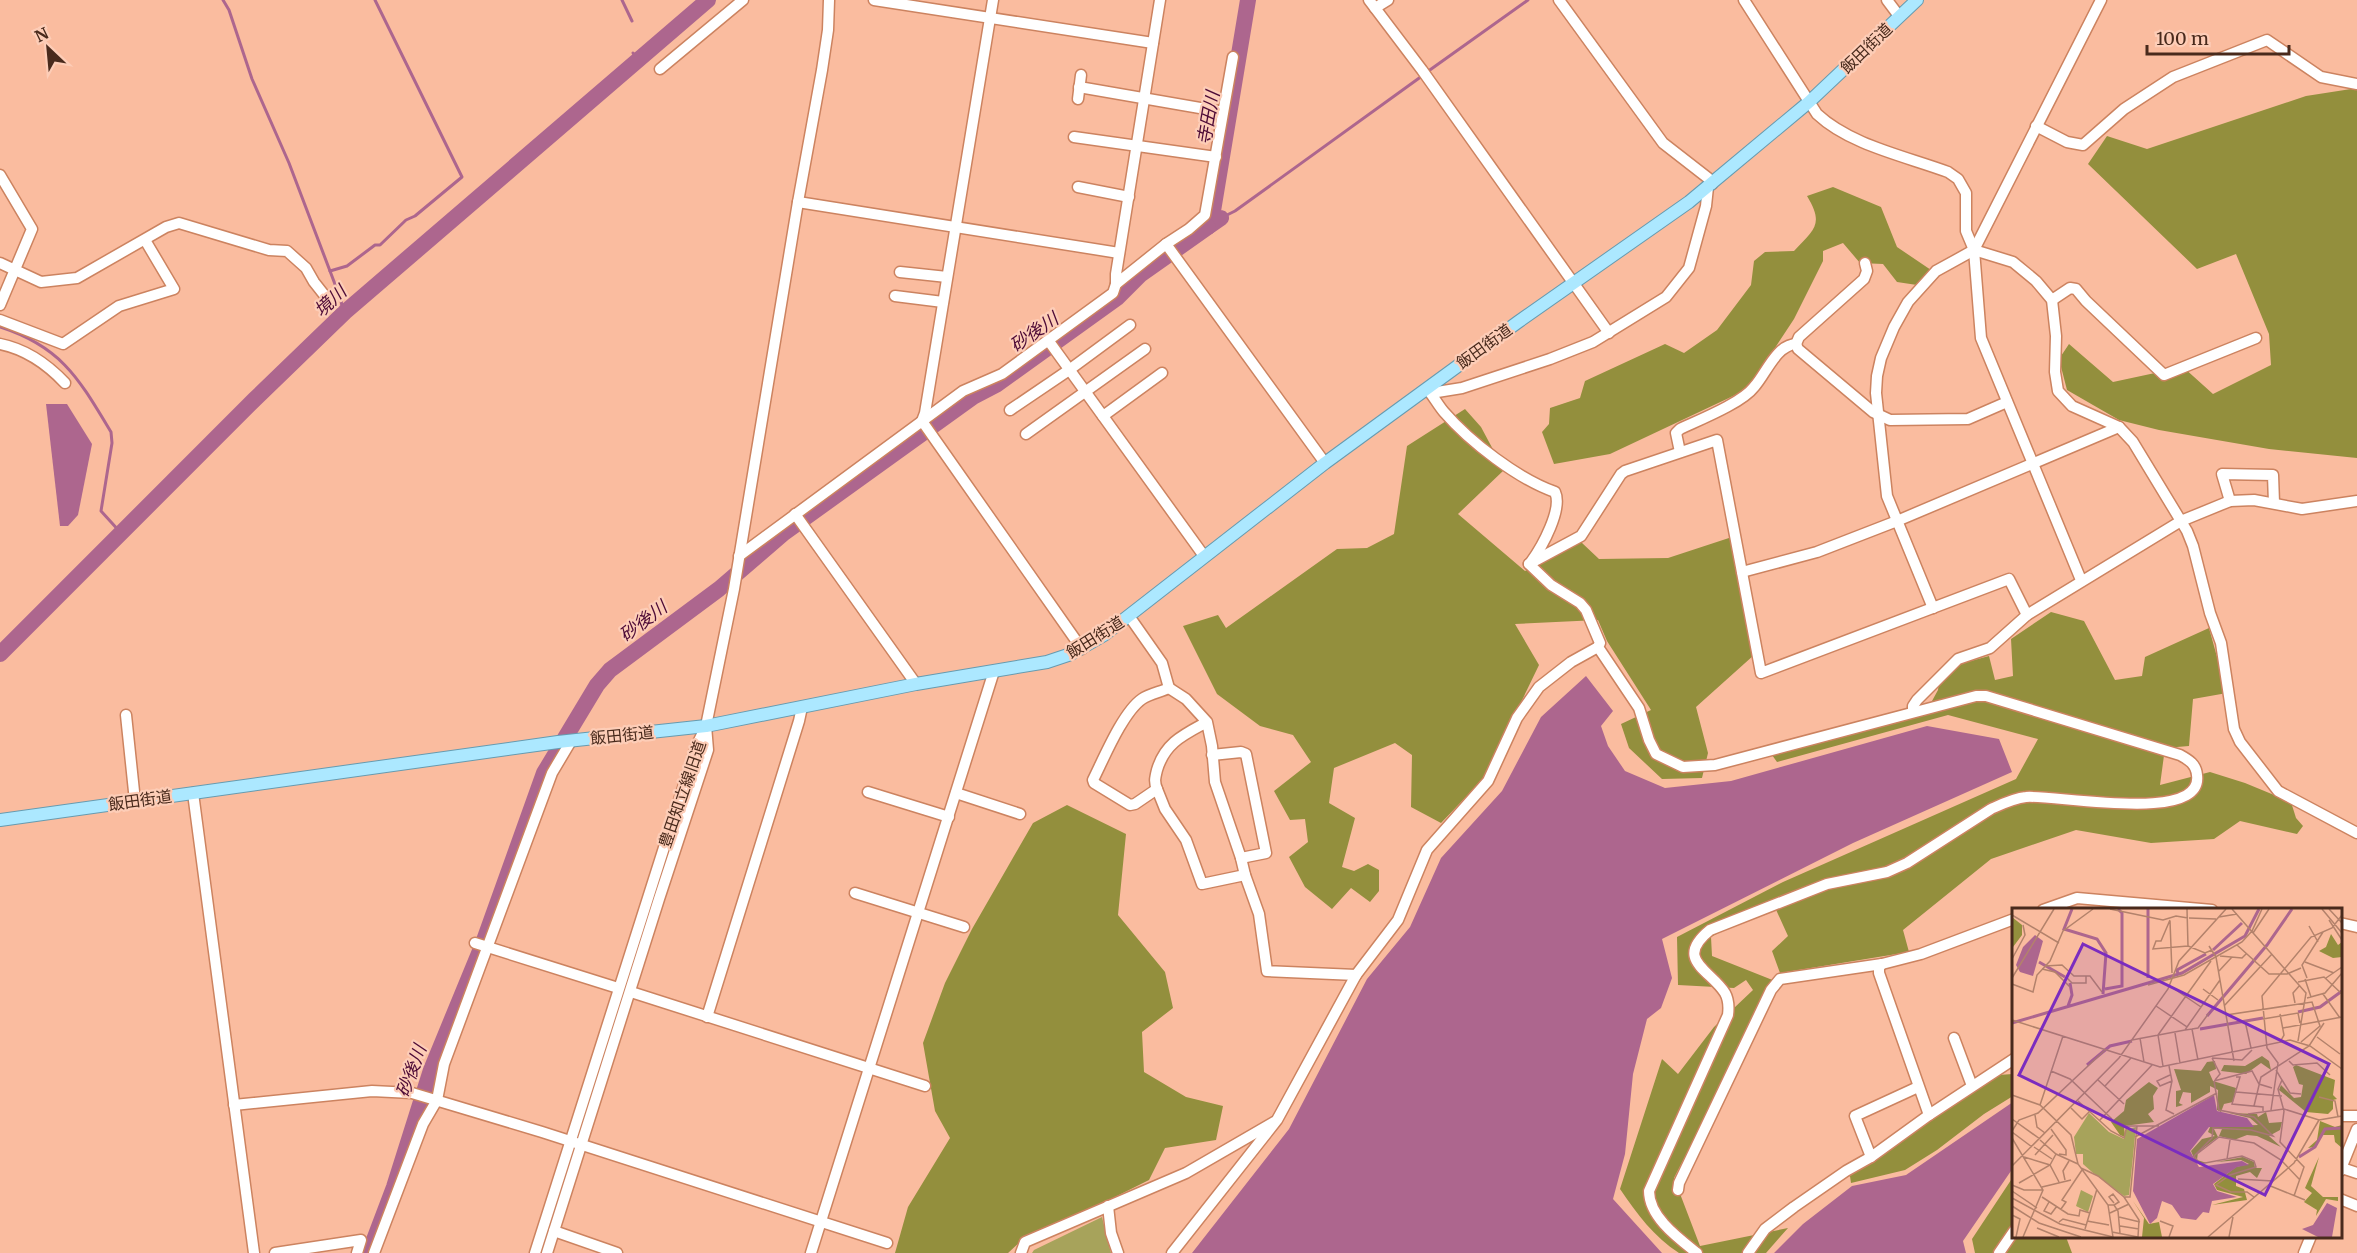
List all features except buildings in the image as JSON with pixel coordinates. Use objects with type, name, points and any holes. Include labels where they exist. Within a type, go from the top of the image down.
[{"type":"main road","name":"飯田街道","points":[[0,820],[565,741],[706,726],[916,684],[1047,662],[1082,649],[1129,616],[1325,463],[1710,186],[1809,102],[1917,0]]},
{"type":"street","points":[[660,69],[743,0]]},
{"type":"street","points":[[706,726],[734,589],[822,70],[828,30],[829,0]]},
{"type":"street","points":[[874,0],[1152,42]]},
{"type":"street","points":[[993,0],[923,422],[936,444],[1082,649]]},
{"type":"street","points":[[738,561],[963,391],[1002,374],[1113,292],[1160,0]]},
{"type":"street","points":[[1388,0],[1372,4],[1422,70],[1609,333]]},
{"type":"street","points":[[1428,391],[1462,388],[1593,342],[1666,297],[1689,268],[1706,206],[1710,186],[1708,178],[1663,143],[1559,0]]},
{"type":"street","points":[[1744,0],[1809,102],[1827,124],[1848,136],[1947,172],[1958,179],[1966,193],[1966,231],[1974,250],[1981,338],[2081,580]]},
{"type":"street","points":[[1887,0],[1899,16]]},
{"type":"street","points":[[1933,608],[1887,496],[1876,393],[1881,358],[1893,327],[1908,302],[1936,271],[1974,250],[2101,0]]},
{"type":"street","points":[[2036,126],[2067,142],[2083,145],[2124,109],[2173,77],[2266,40],[2321,77],[2357,84]]},
{"type":"street","points":[[1116,284],[1168,246],[1205,215],[1233,57]]},
{"type":"street","points":[[1079,87],[1223,112]]},
{"type":"street","points":[[1074,136],[1135,147],[1216,157]]},
{"type":"street","points":[[0,175],[32,229],[0,305]]},
{"type":"street","points":[[1078,187],[1129,196]]},
{"type":"street","points":[[798,202],[1119,253]]},
{"type":"street","points":[[0,263],[41,282],[77,278],[166,227],[179,223],[269,250],[284,250],[292,254],[306,268],[329,301]]},
{"type":"street","points":[[0,320],[63,345],[118,306],[174,289],[145,240]]},
{"type":"street","points":[[1168,246],[1325,463]]},
{"type":"street","points":[[1974,250],[2013,262],[2036,281],[2052,300],[2058,391],[2072,406],[2119,427],[2133,442],[2181,521],[2193,546],[2210,613],[2221,643],[2234,729],[2240,742],[2278,791],[2357,833]]},
{"type":"street","points":[[1796,344],[1799,338],[1864,279],[1867,271],[1865,263]]},
{"type":"street","points":[[900,272],[947,277]]},
{"type":"street","points":[[2052,300],[2070,288],[2076,289],[2164,375],[2256,338]]},
{"type":"street","points":[[895,296],[943,302]]},
{"type":"street","points":[[1010,410],[1070,370],[1130,325]]},
{"type":"street","points":[[1049,341],[1204,556]]},
{"type":"street","points":[[0,344],[9,345],[39,361],[65,383]]},
{"type":"street","points":[[1796,344],[1798,349],[1823,371],[1880,417],[1890,420],[1968,419],[2007,402]]},
{"type":"street","points":[[1680,452],[1676,433],[1680,429],[1723,408],[1753,389],[1773,359],[1790,345],[1796,344]]},
{"type":"street","points":[[1026,434],[1145,349]]},
{"type":"street","points":[[1103,416],[1162,373]]},
{"type":"street","points":[[1428,391],[1443,411],[1496,459],[1534,485],[1555,492],[1556,513],[1538,552],[1529,564]]},
{"type":"street","points":[[1742,572],[1817,552],[1897,521],[2119,427]]},
{"type":"street","points":[[1529,564],[1581,536],[1621,474],[1717,440],[1761,673],[2009,579],[2027,615]]},
{"type":"street","points":[[2230,501],[2222,474],[2273,475],[2274,503]]},
{"type":"street","points":[[1913,712],[1913,706],[1917,700],[1958,659],[1990,648],[2027,615],[2181,521],[2230,501],[2254,500],[2302,509],[2357,501]]},
{"type":"street","points":[[796,516],[916,684]]},
{"type":"street","points":[[1172,1253],[1277,1120],[1356,975],[1398,920],[1427,850],[1488,781],[1517,718],[1539,687],[1571,662],[1598,647],[1600,643],[1586,610],[1580,603],[1551,585],[1529,564]]},
{"type":"street","points":[[1129,616],[1162,663],[1169,688],[1186,699],[1207,722],[1215,782],[1259,914],[1267,971],[1356,975]]},
{"type":"street","points":[[1598,647],[1639,708],[1656,754],[1683,767],[1715,765],[1913,712],[1976,696],[1986,696],[2181,755],[2194,765],[2198,780],[2192,792],[2187,796],[2155,803],[2121,804],[2045,797],[2025,797],[2006,802],[1982,814],[1907,864],[1887,872],[1827,884],[1710,930],[1703,935],[1696,947],[1695,959],[1700,968],[1725,992],[1728,1001],[1728,1015],[1649,1191],[1650,1204],[1654,1211],[1697,1253]]},
{"type":"street","points":[[811,1253],[920,914],[994,671]]},
{"type":"street","points":[[1156,789],[1130,805],[1094,783],[1094,780],[1130,711],[1142,699],[1169,688]]},
{"type":"street","points":[[707,1017],[793,742],[801,707]]},
{"type":"street","points":[[126,716],[135,801]]},
{"type":"street","points":[[1207,722],[1185,733],[1172,744],[1161,757],[1154,782],[1165,809],[1186,840],[1202,884],[1245,875]]},
{"type":"street","name":"豊田知立線旧道","points":[[547,1253],[708,750],[706,726]]},
{"type":"street","name":"豊田知立線旧道","points":[[535,1253],[696,747],[706,726]]},
{"type":"street","points":[[374,1253],[423,1125],[437,1100],[444,1064],[480,945],[565,741]]},
{"type":"street","points":[[1212,755],[1241,752],[1246,754],[1266,853],[1241,858]]},
{"type":"street","points":[[868,792],[949,817]]},
{"type":"street","points":[[193,793],[254,1253]]},
{"type":"street","points":[[956,793],[1020,814]]},
{"type":"street","points":[[855,893],[964,927]]},
{"type":"street","points":[[2046,908],[2077,898],[2088,905],[2170,908]]},
{"type":"street","points":[[1678,1190],[1679,1183],[1775,984],[1784,978],[1882,964],[1921,954],[2012,919]]},
{"type":"street","points":[[2342,923],[2357,927]]},
{"type":"street","points":[[480,945],[618,988]]},
{"type":"street","points":[[1882,964],[1878,973],[1929,1115]]},
{"type":"street","points":[[631,992],[869,1070],[925,1086]]},
{"type":"street","points":[[1954,1038],[1972,1086]]},
{"type":"street","points":[[1748,1253],[1765,1229],[1846,1170],[1871,1157],[2012,1060]]},
{"type":"street","points":[[1871,1157],[1855,1116],[1918,1087]]},
{"type":"street","points":[[234,1105],[372,1091],[412,1094],[887,1243]]},
{"type":"street","points":[[1021,1253],[1025,1242],[1186,1173],[1277,1120]]},
{"type":"street","points":[[2342,1167],[2357,1129]]},
{"type":"street","points":[[2342,1170],[2357,1173]]},
{"type":"street","points":[[2342,1200],[2357,1206]]},
{"type":"street","points":[[1108,1206],[1111,1233],[1118,1253]]},
{"type":"street","points":[[554,1231],[617,1253]]},
{"type":"street","points":[[1999,1253],[2012,1233]]},
{"type":"street","points":[[2304,1253],[2311,1238]]},
{"type":"street","points":[[275,1253],[361,1240],[357,1253]]},
{"type":"shaded area","points":[[2357,90],[2357,458],[2269,449],[2159,430],[2119,420],[2067,390],[2059,359],[2069,344],[2113,382],[2183,367],[2213,394],[2271,365],[2269,334],[2236,254],[2197,269],[2088,164],[2107,136],[2147,149],[2306,96]]},
{"type":"shaded area","points":[[1833,187],[1881,207],[1897,247],[1931,270],[1917,285],[1897,282],[1883,264],[1860,263],[1843,243],[1823,251],[1823,261],[1794,319],[1748,389],[1610,454],[1554,464],[1542,432],[1549,424],[1550,408],[1580,398],[1585,381],[1665,344],[1684,353],[1717,330],[1751,285],[1754,261],[1765,252],[1794,251],[1815,226],[1815,213],[1807,196]]},
{"type":"shaded area","points":[[46,404],[67,404],[92,444],[78,515],[68,526],[60,526]]},
{"type":"shaded area","points":[[1465,409],[1481,427],[1504,470],[1458,514],[1525,571],[1581,542],[1599,559],[1668,558],[1732,537],[1754,655],[1696,707],[1708,753],[1702,778],[1662,779],[1629,748],[1621,724],[1651,710],[1607,641],[1598,620],[1515,624],[1539,665],[1485,777],[1441,823],[1411,807],[1412,755],[1395,743],[1334,768],[1329,803],[1355,818],[1342,867],[1354,871],[1368,864],[1379,870],[1379,891],[1370,902],[1351,888],[1332,909],[1305,887],[1289,857],[1308,842],[1305,819],[1290,820],[1274,791],[1311,762],[1293,735],[1260,726],[1217,694],[1183,626],[1218,615],[1226,628],[1337,549],[1367,548],[1394,534],[1407,446]]},
{"type":"shaded area","points":[[2051,612],[2084,621],[2115,680],[2142,676],[2145,657],[2209,628],[2227,693],[2193,699],[2189,746],[2165,748],[2160,785],[2210,772],[2245,783],[2291,802],[2296,818],[2303,826],[2297,834],[2240,821],[2214,839],[2151,843],[2076,830],[1991,859],[1903,930],[1909,952],[1780,973],[1772,951],[1788,936],[1773,903],[1711,937],[1712,956],[1775,981],[1674,1178],[1700,1246],[1788,1228],[1766,1253],[1679,1253],[1646,1224],[1620,1189],[1662,1059],[1678,1074],[1714,1027],[1753,990],[1746,980],[1734,988],[1678,985],[1677,937],[1783,882],[2016,779],[2038,739],[1948,715],[1777,762],[1772,755],[1926,712],[1938,690],[1941,669],[1989,656],[1995,680],[2013,676],[2011,639]]},
{"type":"shaded area","points":[[1586,676],[1613,711],[1601,726],[1608,746],[1625,771],[1665,788],[1731,781],[1927,726],[1999,739],[2012,772],[1853,843],[1662,939],[1672,978],[1661,1008],[1647,1019],[1633,1074],[1625,1154],[1613,1199],[1662,1253],[1192,1253],[1289,1129],[1367,979],[1410,927],[1441,858],[1502,791],[1541,717]]},
{"type":"shaded area","points":[[1067,805],[1126,834],[1118,915],[1165,972],[1173,1008],[1142,1032],[1144,1072],[1186,1097],[1223,1106],[1216,1140],[1165,1148],[1149,1180],[1022,1240],[1008,1253],[895,1253],[908,1207],[950,1138],[935,1111],[923,1043],[945,983],[972,929],[1033,823]]},
{"type":"shaded area","points":[[2012,1074],[2012,1097],[1905,1170],[1851,1183],[1850,1176],[1998,1075]]},
{"type":"shaded area","points":[[2012,1103],[2012,1169],[1963,1241],[1966,1253],[1774,1253],[1803,1224],[1852,1186],[1906,1175]]},
{"type":"shaded area","points":[[2012,1179],[2012,1238],[2066,1238],[2072,1253],[1975,1253],[1972,1239]]},
{"type":"shaded area","points":[[1102,1217],[1111,1253],[1032,1253],[1034,1250]]},
{"type":"waterway","points":[[223,0],[229,10],[252,79],[289,163],[341,300],[343,314]]},
{"type":"waterway","points":[[330,271],[347,266],[375,245],[380,245],[406,220],[415,216],[462,177],[375,0]]},
{"type":"waterway","points":[[622,0],[632,21]]},
{"type":"waterway","name":"境川","points":[[0,654],[345,312],[708,0]]},
{"type":"waterway","name":"寺田川","points":[[1221,218],[1208,227],[1212,217],[1248,0]]},
{"type":"waterway","points":[[1427,72],[1528,0]]},
{"type":"waterway","points":[[633,53],[639,60]]},
{"type":"waterway","points":[[1221,218],[1235,211],[1422,76]]},
{"type":"waterway","name":"砂後川","points":[[369,1253],[394,1187],[431,1070],[482,946],[544,773],[597,685],[610,670],[719,589],[784,533],[973,397],[996,385],[1117,298],[1140,275],[1208,227]]},
{"type":"waterway","points":[[0,327],[39,344],[67,367],[89,396],[111,432],[112,443],[101,511],[121,533]]}]
